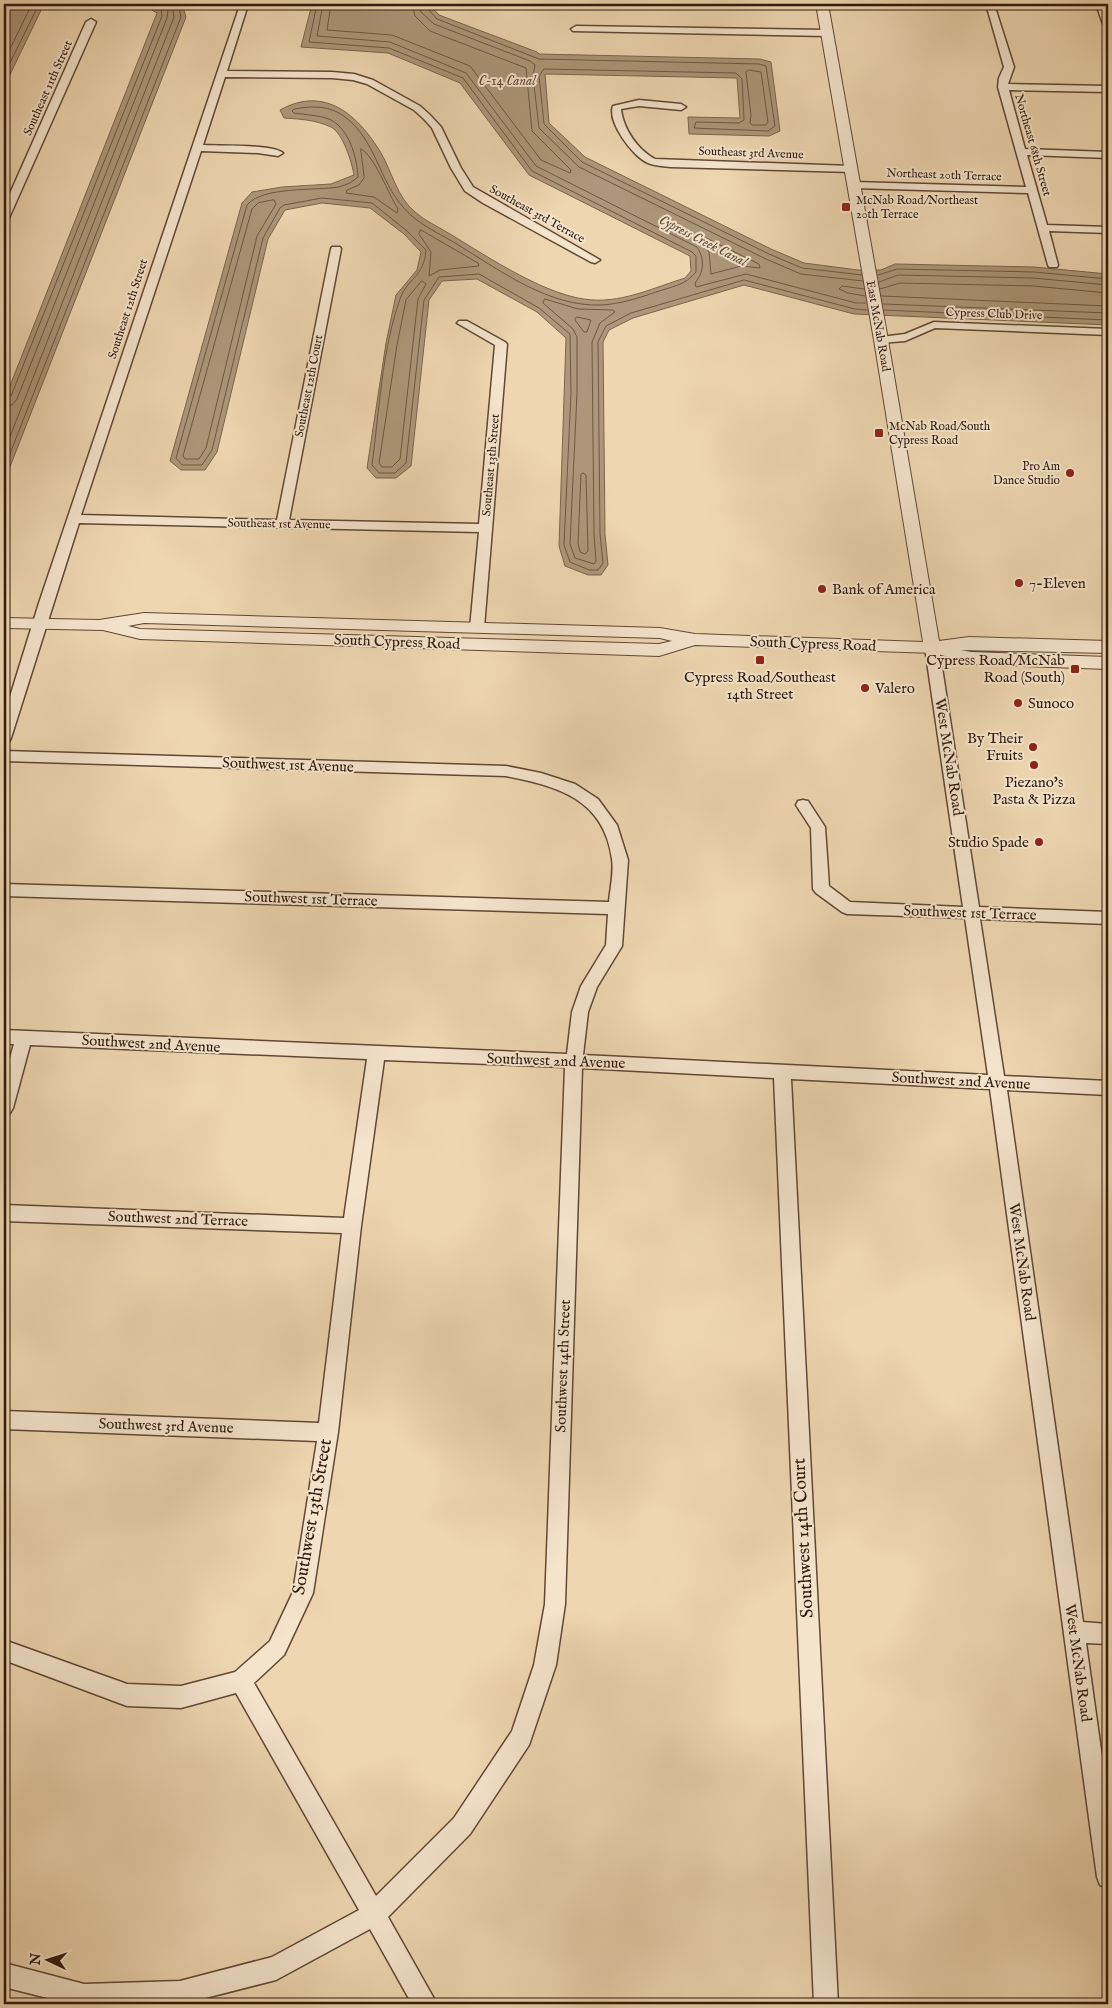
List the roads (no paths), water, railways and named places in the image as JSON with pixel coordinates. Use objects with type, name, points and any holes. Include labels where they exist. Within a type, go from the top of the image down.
[{"type":"street","name":"Southeast 12th Street","points":[[4,738],[73,519],[222,74],[242,10],[241,4]]},
{"type":"street","name":"East McNab Road","points":[[822,4],[881,340],[932,648]]},
{"type":"street","name":"Northeast 68th Street","points":[[990,4],[1009,67],[1004,78],[1003,87],[1053,265]]},
{"type":"street","points":[[1100,4],[1108,24]]},
{"type":"street","name":"Southeast 11th Street","points":[[4,218],[92,22]]},
{"type":"street","points":[[576,28],[827,33]]},
{"type":"street","name":"Southeast 3rd Terrace","points":[[222,74],[332,75],[354,77],[370,82],[417,108],[427,117],[436,128],[456,168],[470,189],[487,201],[595,260]]},
{"type":"street","points":[[1003,87],[1108,89]]},
{"type":"street","points":[[650,161],[630,140],[619,121],[616,108],[625,104],[657,104],[681,107]]},
{"type":"street","points":[[196,148],[258,150],[278,153]]},
{"type":"street","points":[[1022,152],[1108,155]]},
{"type":"street","name":"Southeast 3rd Avenue","points":[[650,161],[680,164],[851,169]]},
{"type":"street","name":"Northeast 20th Terrace","points":[[854,185],[1033,190]]},
{"type":"street","points":[[1044,228],[1108,230]]},
{"type":"street","name":"Southeast 12th Court","points":[[282,524],[336,249]]},
{"type":"street","name":"Southeast 13th Street","points":[[464,323],[501,344],[476,628]]},
{"type":"street","name":"Cypress Club Drive","points":[[881,340],[904,338],[916,334],[925,327],[934,326],[1108,332]]},
{"type":"street","name":"Southeast 1st Avenue","points":[[73,519],[485,528]]},
{"type":"street","name":"South Cypress Road","points":[[4,622],[98,624],[144,618],[660,633],[695,640],[932,648],[969,642],[1108,647]]},
{"type":"street","name":"South Cypress Road","points":[[98,624],[140,634],[659,650],[695,640]]},
{"type":"street","name":"South Cypress Road","points":[[932,648],[971,658],[1108,663]]},
{"type":"street","name":"West McNab Road","points":[[932,648],[997,1082],[1108,1877]]},
{"type":"street","name":"Southwest 1st Avenue","points":[[4,756],[506,771],[541,778],[570,788]]},
{"type":"street","name":"Southwest 14th Street","points":[[374,1914],[462,1826],[521,1737],[545,1665],[555,1604],[574,1061],[580,1012],[590,986],[614,946],[620,860],[610,825],[593,803],[570,788]]},
{"type":"street","name":"Southwest 1st Terrace","points":[[804,805],[818,827],[821,889],[847,908],[1108,918]]},
{"type":"street","name":"Southwest 1st Terrace","points":[[4,890],[617,908]]},
{"type":"street","name":"Southwest 2nd Avenue","points":[[4,1038],[574,1061],[1108,1088]]},
{"type":"street","points":[[4,1108],[24,1038]]},
{"type":"street","name":"Southwest 13th Street","points":[[241,1681],[277,1648],[303,1593],[328,1432],[352,1226],[376,1054]]},
{"type":"street","name":"Southwest 14th Court","points":[[782,1072],[826,2004]]},
{"type":"street","name":"Southwest 2nd Terrace","points":[[4,1213],[352,1226]]},
{"type":"street","name":"Southwest 3rd Avenue","points":[[4,1420],[328,1432]]},
{"type":"street","points":[[1074,1632],[1108,1634]]},
{"type":"street","points":[[4,1650],[127,1695],[182,1697],[241,1681],[425,2004]]},
{"type":"street","points":[[4,1975],[84,1996],[180,1994],[276,1968],[374,1914]]},
{"type":"water","points":[[4,4],[44,4],[4,87]]},
{"type":"water","points":[[142,4],[182,4],[186,17],[4,482],[4,401],[157,13]]},
{"type":"water","points":[[312,4],[429,4],[439,15],[539,54],[760,59],[771,62],[780,131],[769,136],[689,134],[688,117],[740,118],[737,78],[545,74],[549,123],[585,157],[771,249],[804,263],[858,270],[881,270],[895,264],[1034,267],[1108,274],[1108,325],[854,314],[744,285],[633,318],[609,330],[603,342],[605,534],[608,565],[601,575],[588,575],[565,566],[559,546],[566,338],[537,312],[477,279],[442,281],[429,300],[411,466],[396,478],[376,478],[367,468],[386,343],[396,295],[417,270],[421,252],[404,234],[370,208],[322,203],[285,210],[268,239],[217,452],[205,470],[181,470],[170,461],[242,203],[252,192],[282,187],[331,184],[354,175],[346,149],[335,130],[314,121],[284,118],[280,110],[296,103],[312,101],[326,103],[339,108],[351,116],[372,139],[385,160],[399,192],[415,212],[500,264],[538,284],[576,298],[605,300],[628,296],[685,278],[691,271],[690,256],[529,175],[460,83],[388,53],[301,47]]},
{"type":"place","name":"McNab Road/Northeast 20th Terrace","points":[[846,207]]},
{"type":"place","name":"McNab Road/South Cypress Road","points":[[879,433]]},
{"type":"place","name":"Pro Am Dance Studio","points":[[1070,473]]},
{"type":"place","name":"7-Eleven","points":[[1019,583]]},
{"type":"place","name":"Bank of America","points":[[822,589]]},
{"type":"place","name":"Cypress Road/Southeast 14th Street","points":[[760,660]]},
{"type":"place","name":"Cypress Road/McNab Road (South)","points":[[1075,669]]},
{"type":"place","name":"Valero","points":[[865,688]]},
{"type":"place","name":"Sunoco","points":[[1018,703]]},
{"type":"place","name":"By Their Fruits","points":[[1033,747]]},
{"type":"place","name":"Piezano's Pasta & Pizza","points":[[1034,765]]},
{"type":"place","name":"Studio Spade","points":[[1039,842]]},
{"type":"water label","name":"C-14 Canal","points":[[507,81]]},
{"type":"water label","name":"Cypress Creek Canal","points":[[703,241]]}]
